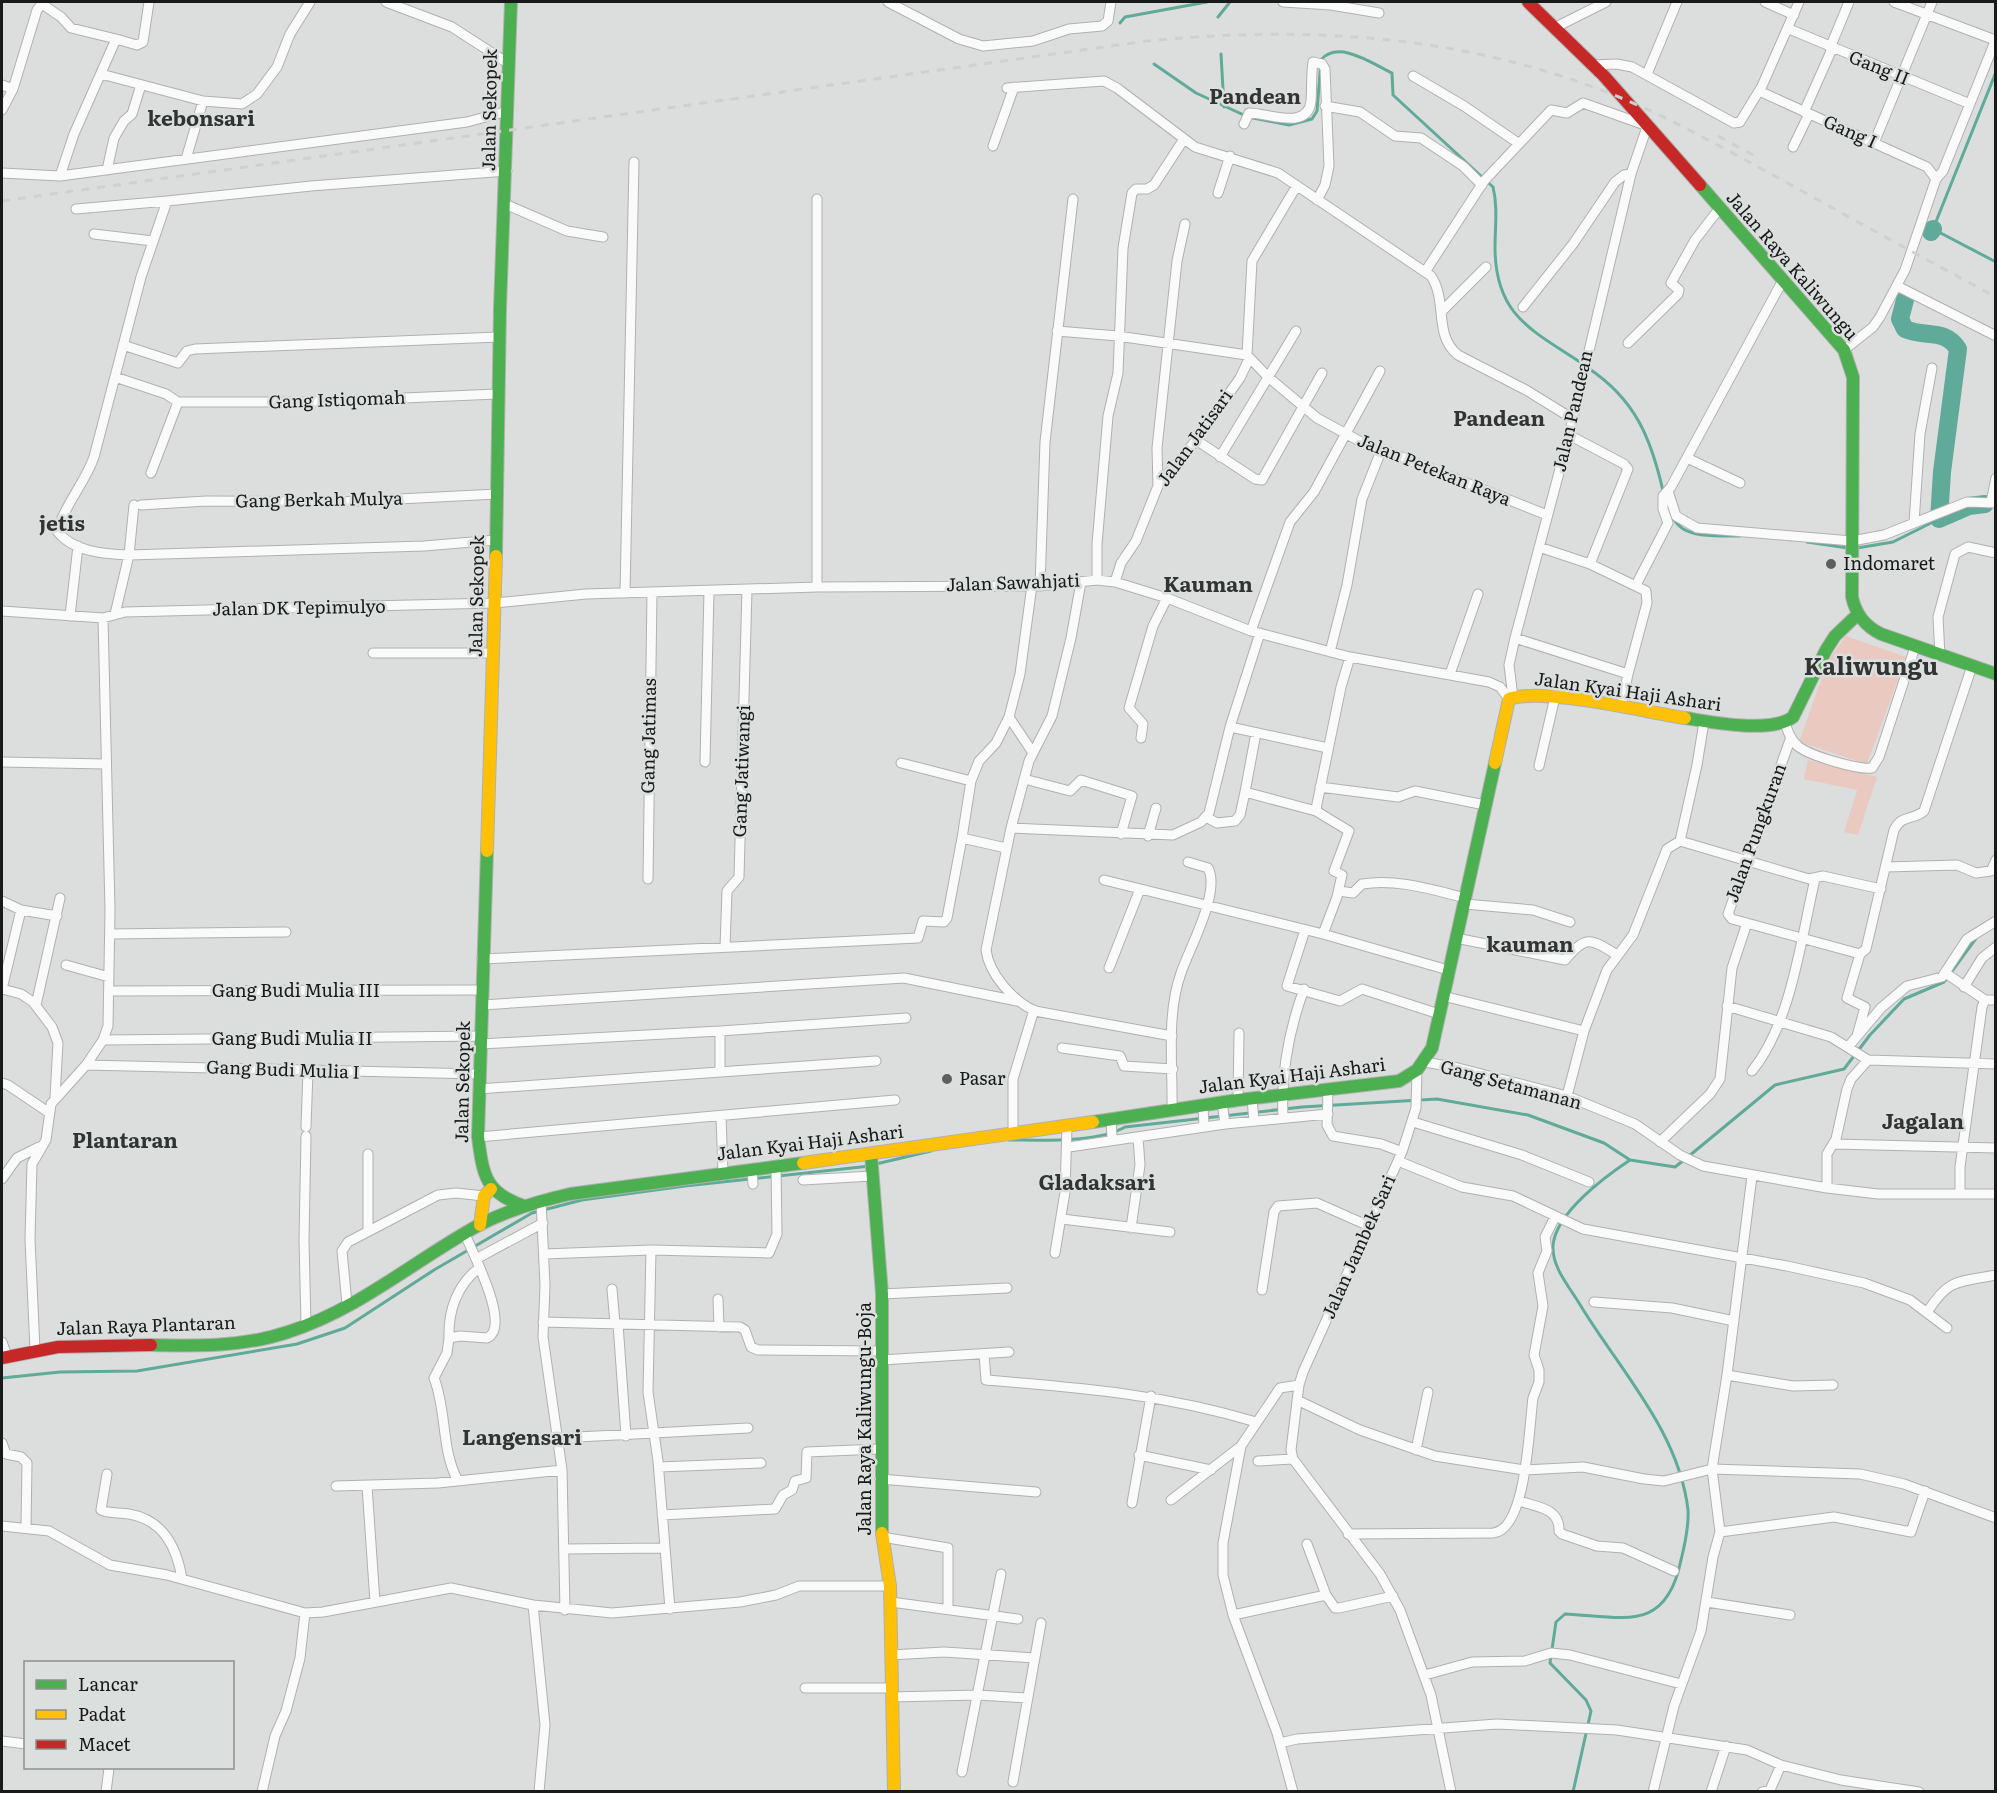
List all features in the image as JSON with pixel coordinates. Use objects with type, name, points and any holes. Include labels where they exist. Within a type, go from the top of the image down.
[{"type":"main road","name":"Jalan Sekopek","points":[[487,1192],[478,1137],[478,1089],[494,652],[496,540],[493,495],[507,171],[511,2]]},
{"type":"main road","name":"Jalan Raya Kaliwungu","points":[[1528,2],[1592,65],[1844,350],[1853,377],[1852,597],[1857,615]]},
{"type":"main road","points":[[1785,723],[1793,717],[1835,636],[1857,615],[1869,629],[1995,674]]},
{"type":"main road","name":"Jalan Kyai Haji Ashari","points":[[480,1224],[524,1206],[542,1206],[592,1190],[723,1173],[752,1176],[776,1168],[872,1167],[1013,1134],[1111,1123],[1172,1110],[1223,1106],[1238,1100],[1252,1102],[1282,1099],[1399,1081],[1421,1066],[1432,1048],[1448,970],[1466,901],[1485,805],[1511,698],[1555,697],[1728,725],[1785,723]]},
{"type":"main road","name":"Jalan Raya Kaliwungu-Boja","points":[[872,1167],[882,1294],[880,1479],[882,1538],[891,1602],[890,1655],[894,1791]]},
{"type":"main road","points":[[480,1224],[487,1192],[503,1201],[524,1206]]},
{"type":"main road","name":"Jalan Raya Plantaran","points":[[4,1357],[35,1350],[111,1344],[196,1345],[285,1333],[347,1304],[480,1224]]},
{"type":"street","points":[[2,110],[13,89],[42,3],[61,17],[69,27],[136,45],[143,42],[149,2]]},
{"type":"street","points":[[101,74],[202,101],[242,104],[252,99],[277,68],[290,34],[310,2]]},
{"type":"street","points":[[386,2],[443,22],[509,64]]},
{"type":"street","points":[[888,2],[959,39],[983,46],[1033,41],[1069,29],[1102,26],[1108,21],[1111,2]]},
{"type":"street","points":[[1283,2],[1319,3],[1379,13]]},
{"type":"street","points":[[1554,28],[1606,2]]},
{"type":"street","points":[[1647,74],[1677,2]]},
{"type":"street","points":[[1765,2],[1794,15]]},
{"type":"street","points":[[1592,65],[1623,64],[1647,74],[1737,123],[1742,120],[1759,91],[1789,29],[1799,2]]},
{"type":"street","points":[[1793,147],[1849,2]]},
{"type":"street","points":[[1844,350],[1873,327],[1905,270],[1936,179],[1943,171],[1995,39],[1894,2]]},
{"type":"street","points":[[1874,143],[1932,2]]},
{"type":"street","name":"Gang II","points":[[1789,29],[1831,49],[1970,104]]},
{"type":"street","points":[[60,176],[74,134],[116,39]]},
{"type":"street","points":[[1246,119],[1304,116],[1309,111],[1311,102],[1313,62],[1320,63],[1325,69],[1329,166],[1325,184],[1317,200]]},
{"type":"street","points":[[1413,76],[1464,106],[1518,144]]},
{"type":"street","points":[[993,146],[1010,87],[1104,81],[1117,88],[1195,147],[1230,156],[1278,173],[1425,272],[1435,283],[1446,343],[1458,355],[1526,390],[1573,419]]},
{"type":"street","points":[[2,85],[13,89]]},
{"type":"street","points":[[106,170],[114,138],[124,121],[132,114],[141,85]]},
{"type":"street","name":"Gang I","points":[[1759,91],[1927,167],[1936,179]]},
{"type":"street","points":[[186,159],[202,101]]},
{"type":"street","points":[[1425,272],[1486,180],[1551,110],[1567,113],[1583,103],[1646,126]]},
{"type":"street","points":[[1325,106],[1360,112],[1395,136],[1421,138],[1486,180]]},
{"type":"street","points":[[2,173],[60,176],[467,122],[508,111]]},
{"type":"street","name":"Jalan Pandean","points":[[1511,698],[1509,665],[1515,638],[1573,419],[1631,174],[1646,126]]},
{"type":"street","points":[[1097,580],[1097,544],[1107,428],[1118,373],[1123,248],[1132,193],[1136,189],[1147,189],[1154,185],[1184,139]]},
{"type":"street","points":[[1218,193],[1230,156]]},
{"type":"street","points":[[625,593],[634,162]]},
{"type":"street","points":[[76,209],[477,171],[507,171]]},
{"type":"street","points":[[1523,307],[1573,244],[1615,182],[1624,175],[1631,174]]},
{"type":"street","points":[[1057,331],[1118,336],[1248,357],[1252,261],[1296,187]]},
{"type":"street","points":[[817,199],[817,587]]},
{"type":"street","points":[[482,959],[918,938],[923,921],[944,921],[947,918],[971,781],[979,761],[996,743],[1009,717],[1020,674],[1036,585],[1045,442],[1073,199]]},
{"type":"street","points":[[167,201],[153,241],[89,470],[70,500],[57,531],[70,543],[100,554],[129,555],[424,546],[496,540]]},
{"type":"street","points":[[505,204],[567,231],[603,237]]},
{"type":"street","points":[[1628,343],[1679,293],[1671,283],[1695,240],[1719,209]]},
{"type":"street","points":[[1158,486],[1157,448],[1177,261],[1185,224]]},
{"type":"street","points":[[94,234],[153,241]]},
{"type":"street","points":[[1441,312],[1486,267]]},
{"type":"street","points":[[1636,585],[1668,523],[1663,509],[1665,493],[1687,458],[1783,280]]},
{"type":"street","points":[[1897,286],[1995,336]]},
{"type":"street","points":[[1220,457],[1296,331]]},
{"type":"street","points":[[123,345],[178,363],[187,351],[195,349],[499,337]]},
{"type":"street","name":"Jalan Petekan Raya","points":[[1248,357],[1317,418],[1381,451],[1547,516]]},
{"type":"street","name":"Jalan Jatisari","points":[[1114,582],[1121,563],[1136,541],[1158,486],[1196,440],[1240,378],[1248,357]]},
{"type":"street","points":[[1914,523],[1920,434],[1932,368]]},
{"type":"street","points":[[1011,828],[1148,836],[1173,835],[1206,817],[1256,632],[1290,522],[1314,492],[1380,371]]},
{"type":"street","points":[[1196,440],[1255,480],[1262,480],[1322,373]]},
{"type":"street","points":[[115,377],[166,394],[177,402],[151,473]]},
{"type":"street","name":"Gang Istiqomah","points":[[177,402],[311,402],[497,394]]},
{"type":"street","points":[[1569,435],[1624,464],[1628,470],[1590,564]]},
{"type":"street","points":[[1330,652],[1347,585],[1362,499],[1381,451]]},
{"type":"street","points":[[1687,458],[1740,483]]},
{"type":"street","points":[[1665,493],[1676,516],[1697,528],[1852,546],[1967,502],[1993,502],[1995,478]]},
{"type":"street","name":"Gang Berkah Mulya","points":[[129,555],[138,505],[206,501],[352,501],[493,495]]},
{"type":"street","points":[[70,616],[78,546]]},
{"type":"street","points":[[1539,547],[1590,564],[1646,591],[1648,598],[1621,707]]},
{"type":"street","points":[[1940,656],[1938,617],[1955,554],[1968,547],[1995,553]]},
{"type":"street","points":[[115,614],[129,555]]},
{"type":"street","name":"Jalan Sawahjati","points":[[495,603],[625,593],[817,587],[1036,585],[1097,580],[1114,582],[1167,598],[1256,632],[1330,652],[1490,682],[1500,687],[1511,698]]},
{"type":"street","points":[[1017,1001],[989,964],[986,950],[1011,828],[1033,753],[1047,732],[1052,716],[1071,638],[1081,582]]},
{"type":"street","name":"Gang Jatiwangi","points":[[725,947],[726,891],[739,877],[747,590]]},
{"type":"street","points":[[705,762],[709,591]]},
{"type":"street","name":"Gang Jatimas","points":[[648,879],[652,592]]},
{"type":"street","points":[[1450,674],[1478,594]]},
{"type":"street","points":[[1141,738],[1143,724],[1129,708],[1153,626],[1167,598]]},
{"type":"street","name":"Jalan DK Tepimulyo","points":[[103,618],[115,614],[495,603]]},
{"type":"street","points":[[2,611],[103,618],[110,934],[108,1026],[103,1040],[86,1065],[54,1100],[48,1112],[46,1140],[39,1147],[17,1158],[2,1179]]},
{"type":"street","points":[[1515,638],[1628,674]]},
{"type":"street","points":[[1785,723],[1791,737],[1805,751],[1853,766],[1872,768],[1879,757],[1916,647]]},
{"type":"street","points":[[373,653],[494,652]]},
{"type":"street","points":[[1316,811],[1328,748],[1350,657]]},
{"type":"street","points":[[1851,1046],[1865,1007],[1847,998],[1860,954],[1866,949],[1897,824],[1906,816],[1917,816],[1924,812],[1972,666]]},
{"type":"street","points":[[1539,766],[1555,697]]},
{"type":"street","points":[[1009,717],[1033,753]]},
{"type":"street","points":[[1567,1096],[1584,1031],[1607,970],[1633,935],[1667,849],[1680,841],[1704,722]]},
{"type":"street","points":[[1230,727],[1328,748]]},
{"type":"street","points":[[1206,817],[1217,823],[1235,821],[1240,815],[1256,733]]},
{"type":"street","name":"Jalan Pungkuran","points":[[1660,1142],[1710,1094],[1720,1079],[1727,1006],[1736,952],[1747,923],[1729,917],[1727,910],[1791,737]]},
{"type":"street","points":[[2,762],[106,764]]},
{"type":"street","points":[[901,763],[971,781]]},
{"type":"street","points":[[1024,779],[1070,791],[1081,780],[1132,796],[1121,834]]},
{"type":"street","points":[[1320,787],[1398,797],[1415,791],[1485,805]]},
{"type":"street","points":[[1245,792],[1316,811],[1349,831],[1334,871],[1342,875],[1339,891],[1323,934]]},
{"type":"street","points":[[1148,836],[1156,808]]},
{"type":"street","points":[[962,838],[1006,848]]},
{"type":"street","points":[[1680,841],[1815,879],[1823,876],[1881,888]]},
{"type":"street","points":[[1886,867],[1957,865],[1976,873],[1987,873],[1994,867],[1995,860]]},
{"type":"street","points":[[1172,1110],[1172,1036],[1180,976],[1207,904],[1211,886],[1210,872],[1204,866],[1188,862]]},
{"type":"street","points":[[1752,1071],[1770,1047],[1781,1020],[1815,879]]},
{"type":"street","points":[[1104,880],[1323,934],[1448,970]]},
{"type":"street","points":[[1339,891],[1353,893],[1364,883],[1399,884],[1466,901],[1539,911],[1570,922]]},
{"type":"street","points":[[1109,968],[1140,889]]},
{"type":"street","points":[[36,1005],[60,898]]},
{"type":"street","points":[[2,901],[21,910],[57,916]]},
{"type":"street","points":[[21,910],[2,989],[21,994],[36,1005],[52,1027],[58,1043],[54,1100]]},
{"type":"street","points":[[1851,1046],[1881,1008],[1907,986],[1935,980],[1948,974],[1967,939],[1995,921]]},
{"type":"street","points":[[1747,923],[1860,954]]},
{"type":"street","points":[[1305,930],[1287,986],[1342,1001],[1362,989],[1439,1014]]},
{"type":"street","points":[[110,934],[286,932]]},
{"type":"street","points":[[1456,938],[1542,954],[1560,961],[1565,960],[1578,945],[1585,942],[1598,945],[1617,955]]},
{"type":"street","points":[[1962,985],[1982,958],[1995,947]]},
{"type":"street","points":[[66,965],[109,977]]},
{"type":"street","points":[[1948,974],[1962,985],[1990,1000],[1973,1063],[1960,1194]]},
{"type":"street","points":[[482,1005],[897,978],[917,979],[1017,1001],[1034,1010],[1172,1036]]},
{"type":"street","points":[[1283,1117],[1282,1099],[1289,1041],[1304,989]]},
{"type":"street","name":"Gang Budi Mulia III","points":[[110,991],[483,990]]},
{"type":"street","points":[[1443,996],[1584,1031]]},
{"type":"street","points":[[1727,1006],[1781,1020],[1831,1037],[1851,1046],[1866,1059],[1995,1064]]},
{"type":"street","points":[[1013,1134],[1013,1079],[1034,1010]]},
{"type":"street","name":"Gang Budi Mulia II","points":[[103,1040],[480,1040],[720,1031],[906,1018]]},
{"type":"street","points":[[720,1031],[720,1071]]},
{"type":"street","points":[[1238,1100],[1239,1033]]},
{"type":"street","points":[[1062,1048],[1119,1056],[1124,1066],[1173,1069]]},
{"type":"street","points":[[1827,1188],[1827,1154],[1834,1144],[1851,1079],[1866,1059]]},
{"type":"street","points":[[478,1089],[876,1061]]},
{"type":"street","name":"Gang Budi Mulia I","points":[[86,1065],[479,1074]]},
{"type":"street","name":"Gang Setamanan","points":[[1421,1066],[1458,1068],[1567,1096],[1635,1124],[1696,1165],[1752,1176]]},
{"type":"street","name":"Jalan Jambek Sari","points":[[1293,1459],[1292,1439],[1299,1385],[1400,1157],[1413,1122],[1421,1066]]},
{"type":"street","points":[[306,1325],[304,1240],[308,1071]]},
{"type":"street","points":[[2,1083],[48,1112]]},
{"type":"street","points":[[1328,1092],[1328,1129],[1333,1136],[1382,1144],[1400,1157],[1462,1187],[1513,1196],[1568,1224],[1592,1231],[1864,1283],[1910,1300],[1928,1311],[1947,1328]]},
{"type":"street","points":[[478,1137],[896,1100]]},
{"type":"street","points":[[1252,1102],[1254,1121]]},
{"type":"street","points":[[1223,1106],[1225,1124]]},
{"type":"street","points":[[1203,1109],[1204,1127]]},
{"type":"street","points":[[1069,1146],[1329,1112]]},
{"type":"street","points":[[720,1116],[723,1173]]},
{"type":"street","points":[[1413,1122],[1522,1155],[1589,1182]]},
{"type":"street","points":[[1111,1123],[1112,1137]]},
{"type":"street","points":[[1054,1253],[1062,1219],[1069,1146],[1068,1129]]},
{"type":"street","points":[[1131,1228],[1140,1166],[1138,1137]]},
{"type":"street","points":[[1834,1144],[1995,1148]]},
{"type":"street","points":[[35,1350],[30,1183],[32,1164],[39,1147]]},
{"type":"street","points":[[368,1154],[368,1231]]},
{"type":"street","points":[[803,1180],[830,1169],[872,1167]]},
{"type":"street","points":[[544,1254],[651,1250],[771,1252],[777,1234],[776,1168]]},
{"type":"street","points":[[1653,1791],[1681,1684],[1701,1631],[1710,1570],[1720,1533],[1712,1469],[1727,1375],[1752,1176],[1878,1194],[1995,1194]]},
{"type":"street","points":[[347,1304],[342,1251],[348,1242],[438,1196],[487,1192]]},
{"type":"street","points":[[1262,1290],[1274,1212],[1278,1206],[1317,1203],[1370,1226]]},
{"type":"street","points":[[542,1206],[543,1322],[546,1360],[562,1470],[565,1610]]},
{"type":"street","points":[[1348,1534],[1499,1533],[1512,1520],[1519,1501],[1533,1398],[1540,1374],[1534,1355],[1543,1306],[1538,1273],[1547,1251],[1545,1237],[1556,1218]]},
{"type":"street","points":[[1062,1219],[1170,1232]]},
{"type":"street","points":[[458,1481],[445,1439],[441,1397],[434,1378],[447,1353],[448,1320],[453,1303],[470,1274],[475,1258],[543,1222]]},
{"type":"street","points":[[449,1338],[460,1336],[487,1338],[493,1333],[496,1322],[492,1299],[465,1234]]},
{"type":"street","points":[[651,1250],[651,1326],[647,1365],[670,1609]]},
{"type":"street","points":[[1928,1311],[1944,1288],[1995,1275]]},
{"type":"street","points":[[882,1294],[1007,1288]]},
{"type":"street","points":[[612,1289],[626,1436]]},
{"type":"street","points":[[718,1299],[719,1327]]},
{"type":"street","points":[[1594,1302],[1672,1308],[1734,1321]]},
{"type":"street","points":[[543,1322],[743,1328],[751,1347],[767,1351],[881,1355],[1009,1352]]},
{"type":"street","points":[[2,1342],[4,1357]]},
{"type":"street","points":[[984,1354],[986,1380],[1071,1385],[1151,1396],[1201,1406],[1256,1422]]},
{"type":"street","points":[[1727,1375],[1793,1386],[1833,1385]]},
{"type":"street","points":[[1171,1500],[1241,1446],[1280,1388],[1299,1385]]},
{"type":"street","points":[[1416,1450],[1428,1392]]},
{"type":"street","points":[[1132,1503],[1151,1396]]},
{"type":"street","points":[[1297,1400],[1360,1430],[1435,1456],[1524,1470],[1583,1467],[1644,1479],[1671,1481],[1712,1469],[1860,1474],[1925,1491],[1995,1518]]},
{"type":"street","points":[[559,1438],[748,1428]]},
{"type":"street","points":[[2,1443],[6,1454],[21,1457],[27,1463],[26,1527]]},
{"type":"street","points":[[1241,1446],[1222,1543],[1223,1575],[1233,1615],[1280,1743],[1293,1791]]},
{"type":"street","points":[[662,1515],[776,1509],[782,1496],[792,1491],[795,1481],[806,1478],[807,1452],[880,1449]]},
{"type":"street","points":[[1139,1455],[1210,1470]]},
{"type":"street","points":[[1257,1461],[1293,1459],[1380,1574],[1393,1596],[1425,1675],[1451,1791]]},
{"type":"street","points":[[658,1467],[761,1463]]},
{"type":"street","points":[[336,1486],[458,1481],[562,1470]]},
{"type":"street","points":[[106,1474],[101,1510],[132,1514],[156,1525],[167,1536],[178,1555],[182,1579]]},
{"type":"street","points":[[880,1479],[1036,1492]]},
{"type":"street","points":[[368,1486],[375,1602]]},
{"type":"street","points":[[1720,1533],[1834,1517],[1911,1532],[1925,1491]]},
{"type":"street","points":[[1519,1501],[1553,1513],[1559,1521],[1559,1531],[1562,1534],[1597,1546],[1623,1548],[1674,1572]]},
{"type":"street","points":[[2,1526],[26,1527],[58,1535],[103,1562],[182,1579],[305,1613],[451,1588],[565,1610],[612,1613],[670,1609],[764,1597],[800,1586],[890,1586]]},
{"type":"street","points":[[882,1538],[948,1548],[948,1609]]},
{"type":"street","points":[[1307,1544],[1326,1595],[1335,1608],[1393,1596]]},
{"type":"street","points":[[565,1549],[665,1548]]},
{"type":"street","points":[[962,1772],[1001,1575]]},
{"type":"street","points":[[1233,1615],[1326,1595]]},
{"type":"street","points":[[891,1602],[1018,1619]]},
{"type":"street","points":[[1707,1602],[1790,1615]]},
{"type":"street","points":[[533,1605],[545,1725],[539,1791]]},
{"type":"street","points":[[262,1791],[275,1736],[286,1711],[300,1658],[305,1613]]},
{"type":"street","points":[[1013,1782],[1041,1623]]},
{"type":"street","points":[[890,1655],[944,1652],[1035,1658]]},
{"type":"street","points":[[1425,1675],[1472,1662],[1525,1661],[1551,1653],[1570,1655],[1681,1684]]},
{"type":"street","points":[[805,1688],[1027,1698]]},
{"type":"street","points":[[1280,1743],[1297,1739],[1517,1724],[1595,1729],[1747,1750],[1781,1765],[1841,1780],[1919,1791]]},
{"type":"street","points":[[2,1741],[24,1744]]},
{"type":"street","points":[[1711,1791],[1726,1746]]},
{"type":"street","points":[[1762,1791],[1770,1790],[1781,1765]]},
{"type":"street","points":[[106,1791],[109,1769]]},
{"type":"shaded area","points":[[1846,636],[1906,657],[1867,764],[1799,742],[1828,661]]},
{"type":"shaded area","points":[[1808,760],[1877,777],[1858,835],[1844,832],[1857,790],[1804,779]]},
{"type":"waterway","points":[[1120,23],[1125,17],[1207,2]]},
{"type":"waterway","points":[[1218,17],[1230,2]]},
{"type":"waterway","points":[[1253,118],[1289,125],[1312,119],[1317,111],[1321,60],[1328,54],[1337,52],[1356,55],[1392,73],[1393,95],[1493,187],[1496,210],[1497,270],[1509,305],[1533,330],[1583,364]]},
{"type":"waterway","points":[[1221,54],[1224,107]]},
{"type":"waterway","points":[[1154,64],[1196,93],[1246,116]]},
{"type":"waterway","points":[[1996,72],[1933,229],[1996,262]]},
{"type":"waterway","points":[[1906,296],[1900,319],[1905,329],[1947,338],[1958,349],[1942,472],[1939,519],[1969,506],[1985,504]]},
{"type":"waterway","points":[[1588,368],[1618,393],[1639,421],[1653,454],[1663,491]]},
{"type":"waterway","points":[[1673,517],[1678,525],[1693,533],[1740,536]]},
{"type":"waterway","points":[[1857,548],[1893,542],[1939,519]]},
{"type":"waterway","points":[[1807,542],[1848,548]]},
{"type":"waterway","points":[[1689,1156],[1775,1085],[1844,1069],[1870,1035],[1904,999],[1944,982],[1977,937]]},
{"type":"waterway","points":[[1009,1140],[1085,1138],[1100,1136],[1125,1127],[1302,1107],[1437,1099],[1528,1115],[1604,1143],[1630,1160],[1675,1167],[1684,1160]]},
{"type":"waterway","points":[[876,1164],[931,1151]]},
{"type":"waterway","points":[[1573,1792],[1591,1711],[1586,1700],[1550,1663],[1556,1622],[1565,1614],[1624,1617],[1640,1616],[1654,1610],[1665,1600],[1674,1583],[1684,1548],[1688,1522],[1682,1481],[1673,1453],[1660,1427],[1566,1283],[1553,1254],[1556,1233],[1562,1221],[1583,1197],[1630,1160]]},
{"type":"waterway","points":[[2,1378],[60,1372],[137,1371],[297,1344],[345,1328],[434,1270],[532,1213],[582,1200],[685,1186],[870,1166]]},
{"type":"railway","points":[[2,201],[1147,41],[1209,36],[1330,35],[1390,40],[1509,61],[1568,78],[1626,100],[1706,139],[1996,297]]},
{"type":"railway","points":[[1718,136],[1755,156]]},
{"type":"traffic: fast","points":[[496,556],[500,308],[511,2]]},
{"type":"traffic: fast","points":[[1700,185],[1844,350],[1853,377],[1852,597],[1859,615],[1866,624],[1881,634],[1996,674]]},
{"type":"traffic: fast","points":[[1685,718],[1756,726],[1771,725],[1793,717],[1826,650],[1835,636],[1857,615]]},
{"type":"traffic: fast","points":[[1093,1122],[1238,1100],[1399,1081],[1417,1070],[1432,1048],[1495,763]]},
{"type":"traffic: fast","points":[[487,851],[478,1137],[484,1172],[488,1181],[501,1195],[524,1206]]},
{"type":"traffic: fast","points":[[871,1154],[882,1294],[882,1533]]},
{"type":"traffic: fast","points":[[151,1345],[237,1343],[271,1337],[314,1323],[362,1298],[479,1225],[512,1210],[547,1200],[570,1194],[803,1163]]},
{"type":"traffic: slow","points":[[487,851],[496,556]]},
{"type":"traffic: slow","points":[[1495,763],[1509,699],[1525,696],[1570,698],[1685,718]]},
{"type":"traffic: slow","points":[[803,1163],[1093,1122]]},
{"type":"traffic: slow","points":[[480,1225],[484,1196],[491,1189]]},
{"type":"traffic: slow","points":[[882,1533],[890,1586],[894,1792]]},
{"type":"traffic: jam","points":[[1528,2],[1604,76],[1700,185]]},
{"type":"traffic: jam","points":[[2,1358],[58,1347],[151,1345]]},
{"type":"place","name":"Indomaret","points":[[1831,564]]},
{"type":"place","name":"Pasar","points":[[947,1079]]},
{"type":"district","name":"Pandean","points":[[1255,97]]},
{"type":"district","name":"kebonsari","points":[[201,119]]},
{"type":"district","name":"Pandean","points":[[1499,419]]},
{"type":"district","name":"jetis","points":[[62,524]]},
{"type":"district","name":"Kauman","points":[[1208,585]]},
{"type":"district","name":"Kaliwungu","points":[[1871,667]]},
{"type":"district","name":"kauman","points":[[1530,945]]},
{"type":"district","name":"Jagalan","points":[[1923,1122]]},
{"type":"district","name":"Plantaran","points":[[125,1141]]},
{"type":"district","name":"Gladaksari","points":[[1097,1183]]},
{"type":"district","name":"Langensari","points":[[522,1438]]}]
